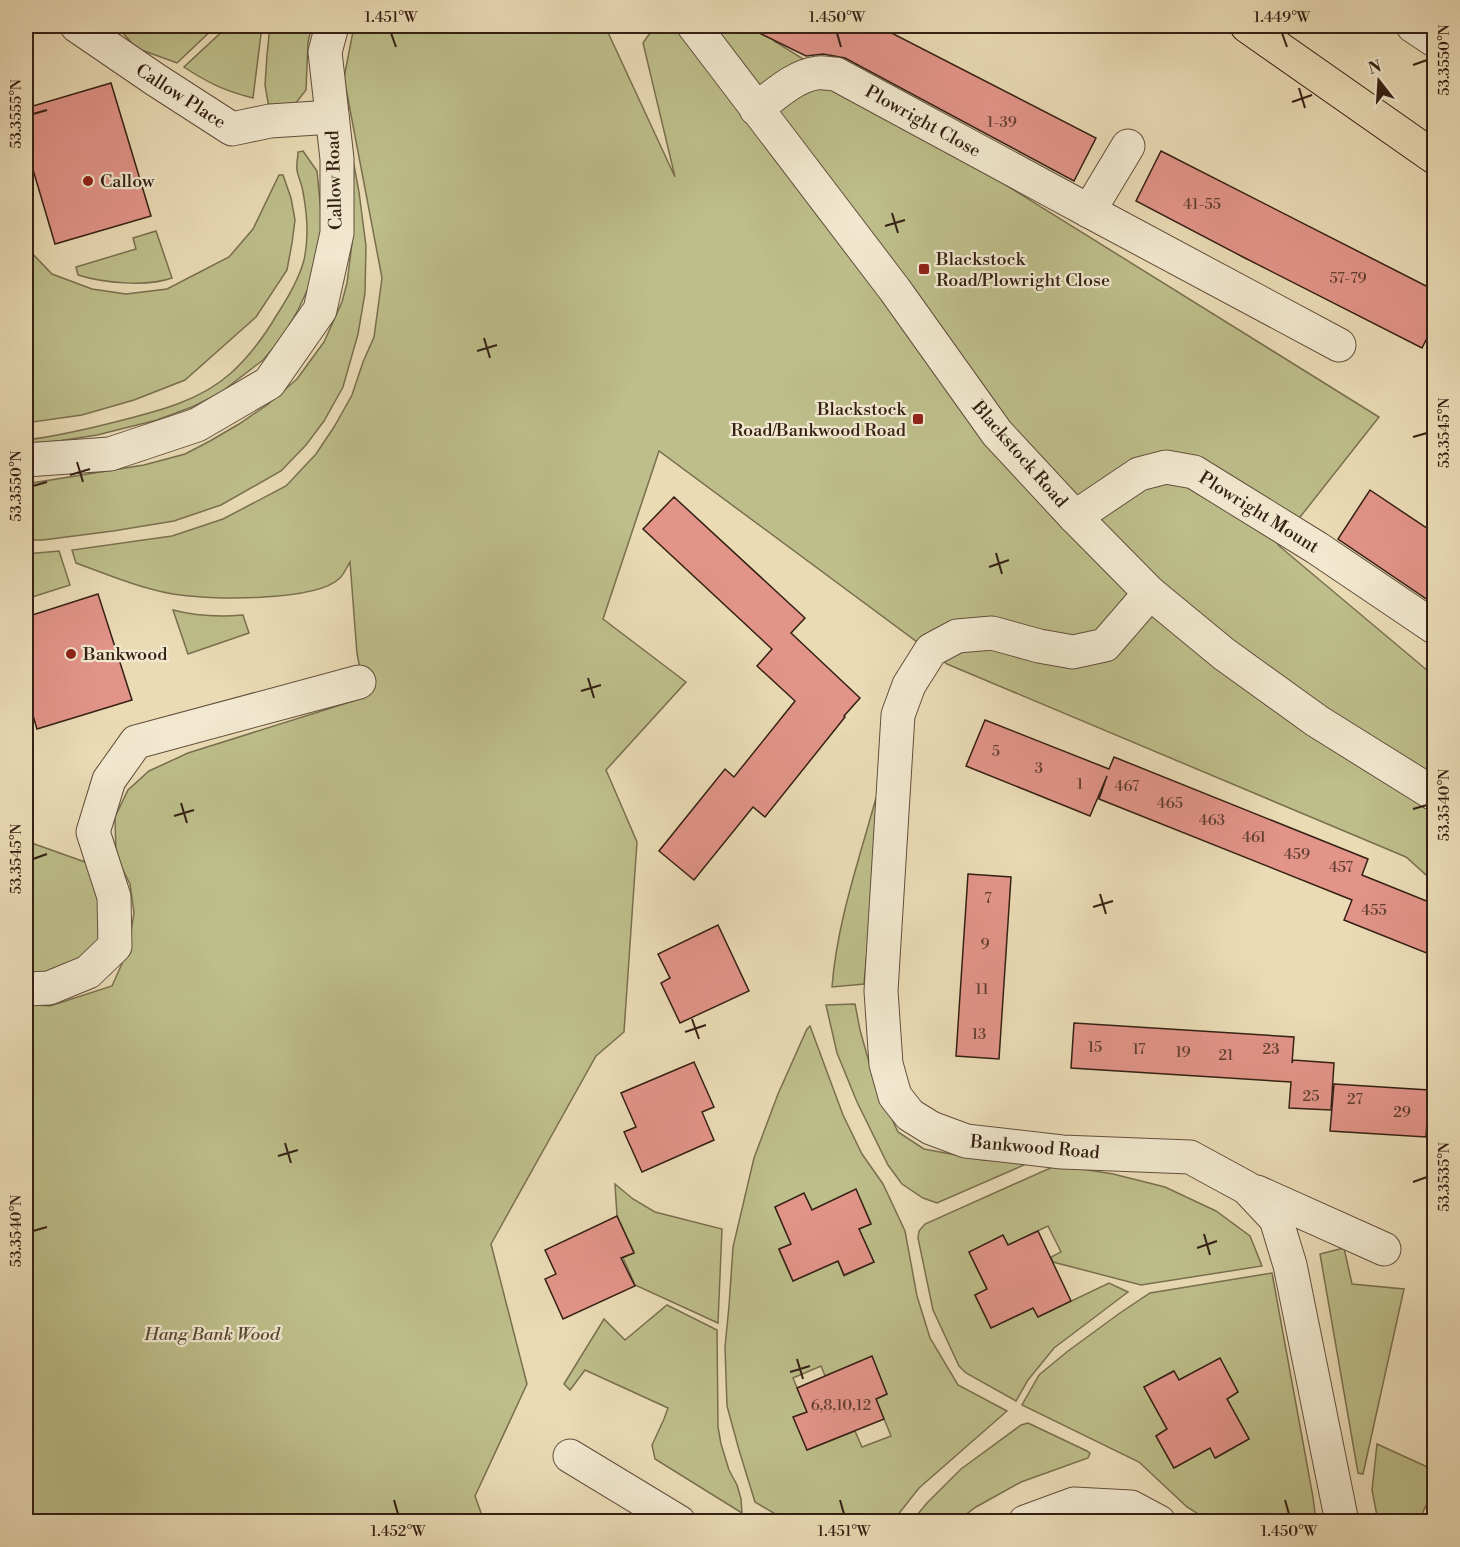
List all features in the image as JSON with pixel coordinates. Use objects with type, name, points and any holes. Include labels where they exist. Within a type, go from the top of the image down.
[{"type":"main road","points":[[1247,26],[1434,157]]},
{"type":"street","name":"Callow Place","points":[[77,26],[232,129],[270,121],[332,117]]},
{"type":"street","name":"Callow Road","points":[[26,460],[110,454],[196,425],[269,383],[320,310],[337,233],[337,159],[325,52],[332,26]]},
{"type":"street","name":"Blackstock Road","points":[[694,26],[895,290],[997,433],[1075,517],[1150,593],[1224,654],[1317,721],[1434,794]]},
{"type":"street","points":[[1413,26],[1434,40]]},
{"type":"street","name":"Plowright Close","points":[[756,109],[804,76],[818,73],[836,74],[1339,345]]},
{"type":"street","points":[[1089,211],[1128,147]]},
{"type":"street","name":"Plowright Mount","points":[[1075,517],[1139,474],[1166,467],[1194,472],[1317,548],[1434,627]]},
{"type":"street","name":"Bankwood Road","points":[[1150,593],[1105,645],[1073,652],[1039,646],[992,633],[957,636],[931,650],[909,686],[898,715],[897,726],[881,991],[886,1064],[895,1096],[910,1115],[931,1128],[966,1141],[1062,1152],[1190,1157],[1247,1188],[1276,1219],[1290,1265],[1342,1521]]},
{"type":"street","points":[[26,989],[49,988],[88,972],[115,946],[114,897],[93,832],[109,780],[136,742],[359,682]]},
{"type":"street","points":[[1247,1188],[1384,1249]]},
{"type":"street","points":[[570,1456],[679,1521]]},
{"type":"street","points":[[1024,1521],[1074,1504],[1131,1507],[1159,1521]]},
{"type":"green space","points":[[117,26],[216,26],[177,63],[136,48]]},
{"type":"green space","points":[[228,26],[262,26],[253,98],[217,86],[184,67]]},
{"type":"green space","points":[[270,26],[312,26],[308,42],[306,90],[295,104],[270,114],[265,85]]},
{"type":"green space","name":"Hang Bank Wood","points":[[354,26],[605,26],[675,177],[643,43],[655,26],[779,26],[774,41],[1379,417],[1278,545],[1434,676],[1434,882],[1406,857],[947,664],[659,451],[603,619],[686,682],[606,770],[637,842],[624,1032],[596,1056],[491,1244],[527,1384],[475,1496],[484,1521],[26,1521],[26,1004],[50,1006],[112,986],[128,950],[134,913],[130,884],[116,856],[115,817],[128,790],[149,771],[188,753],[366,697],[357,654],[350,562],[340,578],[327,586],[309,591],[260,597],[210,597],[173,594],[124,581],[76,563],[72,550],[172,536],[223,519],[286,486],[316,454],[352,395],[374,337],[382,278],[344,78]]},
{"type":"green space","points":[[349,138],[366,246],[365,293],[358,334],[343,387],[324,421],[306,445],[281,471],[221,505],[174,521],[43,540],[26,540],[26,484],[144,465],[185,454],[239,424],[267,405],[297,379],[324,342],[342,302],[347,283],[353,235]]},
{"type":"green space","points":[[303,151],[317,171],[322,222],[318,248],[311,282],[298,310],[282,338],[263,360],[220,393],[192,407],[157,420],[97,435],[26,445],[26,440],[96,427],[178,404],[219,383],[245,360],[286,300],[304,260],[307,243],[306,217],[297,166],[298,152]]},
{"type":"green space","points":[[279,175],[283,175],[291,198],[295,220],[292,243],[287,270],[256,317],[185,380],[134,400],[82,415],[26,423],[26,247],[52,274],[92,289],[126,294],[167,289],[229,257],[253,229]]},
{"type":"green space","points":[[156,231],[172,278],[162,281],[125,283],[78,275],[76,267],[136,249],[133,238]]},
{"type":"green space","points":[[59,551],[70,585],[26,599],[26,554]]},
{"type":"green space","points":[[173,610],[208,616],[243,615],[249,633],[188,654]]},
{"type":"green space","points":[[876,798],[883,798],[864,984],[832,987],[844,915]]},
{"type":"green space","points":[[26,841],[93,867],[107,913],[95,955],[26,980]]},
{"type":"green space","points":[[855,1004],[874,1080],[898,1132],[924,1149],[983,1160],[1021,1161],[1024,1165],[937,1203],[923,1198],[902,1184],[888,1165],[857,1102],[837,1053],[826,1005]]},
{"type":"green space","points":[[810,1026],[843,1115],[862,1154],[883,1184],[905,1231],[917,1296],[930,1338],[958,1385],[1007,1411],[919,1488],[893,1521],[787,1521],[755,1502],[727,1406],[725,1347],[733,1247],[754,1158],[778,1094]],"holes":[[[856,1190],[871,1223],[859,1229],[874,1262],[844,1276],[838,1261],[793,1281],[779,1250],[791,1244],[775,1207],[804,1194],[812,1210]],[[872,1357],[887,1394],[876,1399],[891,1436],[862,1447],[855,1431],[807,1450],[794,1417],[807,1412],[793,1378],[821,1366],[825,1376]]]},
{"type":"green space","points":[[1057,1165],[1113,1174],[1165,1187],[1216,1211],[1250,1236],[1262,1266],[1141,1285],[1053,1262],[1051,1257],[1061,1252],[1048,1226],[1008,1245],[1003,1236],[969,1252],[987,1289],[975,1295],[991,1328],[1033,1308],[1038,1317],[1109,1283],[1128,1292],[1054,1348],[1028,1380],[1016,1401],[966,1373],[959,1366],[933,1310],[918,1238],[919,1231],[925,1224]]},
{"type":"green space","points":[[615,1184],[633,1199],[655,1212],[722,1229],[718,1323],[635,1285],[623,1258],[634,1252],[617,1216]]},
{"type":"green space","points":[[1344,1248],[1352,1284],[1404,1289],[1363,1474],[1358,1473],[1320,1254]]},
{"type":"green space","points":[[1272,1273],[1316,1521],[1209,1521],[1187,1507],[1139,1462],[1022,1405],[1039,1375],[1068,1351],[1150,1293]],"holes":[[[1220,1359],[1238,1392],[1227,1399],[1249,1439],[1216,1458],[1210,1448],[1174,1468],[1156,1436],[1167,1429],[1144,1387],[1173,1371],[1179,1380]]]},
{"type":"green space","points":[[667,1305],[717,1330],[718,1427],[729,1470],[741,1499],[742,1513],[655,1459],[652,1445],[668,1408],[585,1370],[570,1390],[564,1384],[604,1319],[625,1340]]},
{"type":"green space","points":[[1028,1423],[1087,1451],[1090,1453],[1088,1458],[1021,1482],[976,1507],[957,1521],[912,1521],[961,1469],[1021,1425]]},
{"type":"green space","points":[[1377,1444],[1434,1470],[1434,1489],[1422,1514],[1434,1521],[1378,1521],[1372,1490]]},
{"type":"building","points":[[745,26],[878,26],[1096,138],[1074,181],[845,58],[823,54],[806,56]]},
{"type":"building","name":"Callow","points":[[111,83],[151,216],[55,244],[26,146],[26,108]]},
{"type":"building","points":[[1161,151],[1434,290],[1434,324],[1422,348],[1136,201]]},
{"type":"building","points":[[1370,490],[1434,533],[1434,604],[1338,539]]},
{"type":"building","points":[[674,497],[805,618],[791,633],[860,698],[765,817],[753,807],[694,880],[659,851],[725,769],[734,777],[795,701],[757,666],[772,649],[643,529]]},
{"type":"building","name":"Bankwood","points":[[98,594],[132,700],[37,729],[26,692],[26,617]]},
{"type":"building","points":[[985,720],[1109,769],[1114,757],[1368,859],[1362,875],[1434,904],[1434,956],[1344,920],[1352,900],[1099,799],[1107,776],[1090,816],[966,766]]},
{"type":"building","points":[[968,874],[1011,877],[999,1059],[956,1056]]},
{"type":"building","points":[[718,925],[749,991],[680,1023],[661,983],[670,978],[658,954]]},
{"type":"building","points":[[1074,1023],[1294,1037],[1292,1063],[1293,1060],[1334,1063],[1331,1110],[1289,1108],[1291,1082],[1071,1068]]},
{"type":"building","points":[[694,1062],[714,1107],[702,1112],[714,1140],[642,1172],[624,1132],[636,1127],[621,1093]]},
{"type":"building","points":[[1334,1084],[1429,1090],[1426,1137],[1330,1131]]},
{"type":"building","points":[[856,1189],[871,1224],[859,1229],[874,1262],[844,1275],[838,1261],[793,1281],[779,1249],[791,1244],[775,1207],[804,1193],[812,1210]]},
{"type":"building","points":[[617,1216],[634,1253],[621,1258],[635,1286],[563,1319],[545,1279],[556,1274],[545,1250]]},
{"type":"building","points":[[1038,1231],[1071,1301],[1038,1317],[1033,1308],[991,1328],[975,1295],[987,1289],[969,1252],[1003,1235],[1008,1245]]},
{"type":"building","points":[[872,1356],[887,1394],[876,1399],[884,1419],[807,1450],[793,1417],[807,1412],[797,1388]]},
{"type":"building","points":[[1220,1358],[1238,1392],[1227,1399],[1249,1439],[1215,1458],[1210,1448],[1174,1468],[1156,1436],[1167,1429],[1144,1387],[1174,1371],[1179,1380]]},
{"type":"place","name":"Callow","points":[[88,181]]},
{"type":"place","name":"Blackstock Road/Plowright Close","points":[[924,269]]},
{"type":"place","name":"Blackstock Road/Bankwood Road","points":[[918,419]]},
{"type":"place","name":"Bankwood","points":[[71,654]]}]
